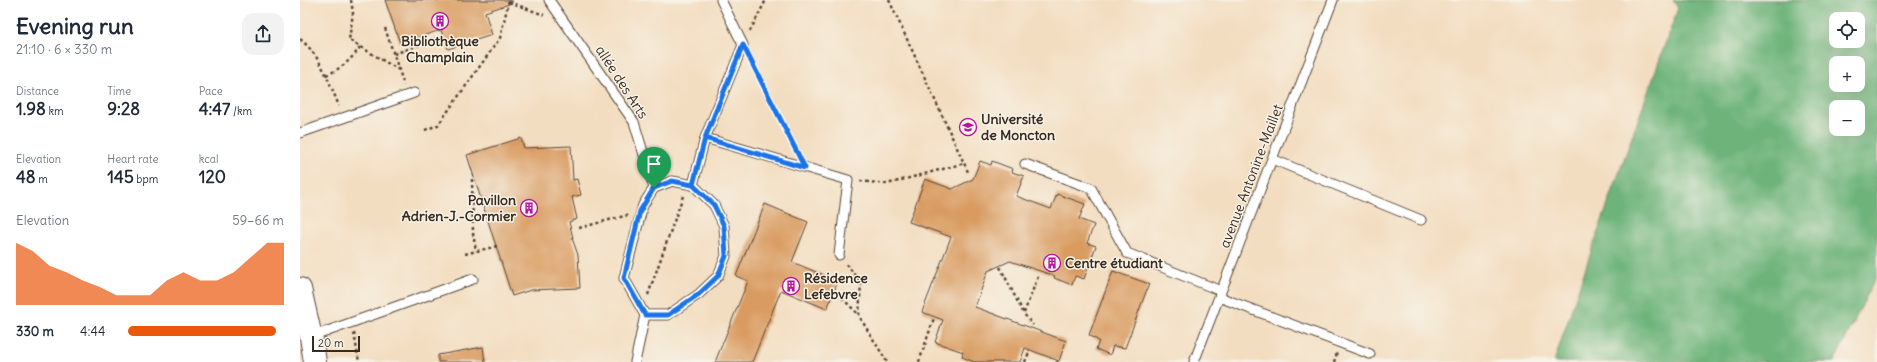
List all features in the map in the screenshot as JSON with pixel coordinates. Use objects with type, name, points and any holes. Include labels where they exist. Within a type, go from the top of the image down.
[{"type":"street","points":[[300,289],[315,362]]},
{"type":"lane","name":"allée des Arts","points":[[549,0],[634,122],[654,188]]},
{"type":"lane","points":[[690,184],[705,138],[743,45],[721,0]]},
{"type":"lane","name":"avenue Antonine-Maillet","points":[[1194,362],[1333,0]]},
{"type":"lane","points":[[300,133],[411,94]]},
{"type":"lane","points":[[705,138],[848,180],[839,255]]},
{"type":"lane","points":[[1272,159],[1421,220]]},
{"type":"lane","points":[[1025,164],[1091,188],[1127,253],[1220,294],[1370,354]]},
{"type":"lane","points":[[635,362],[644,312],[624,278],[640,211],[654,188],[672,181],[690,184],[714,205],[724,226],[726,256],[718,276],[699,294],[668,315],[644,312]]},
{"type":"lane","points":[[311,337],[473,279]]},
{"type":"path","points":[[352,0],[354,13],[349,40],[399,70]]},
{"type":"path","points":[[766,0],[743,45],[805,168]]},
{"type":"path","points":[[889,0],[969,174]]},
{"type":"path","points":[[425,130],[438,125],[500,38],[509,1],[564,22]]},
{"type":"path","points":[[385,28],[399,70],[411,94]]},
{"type":"path","points":[[394,54],[441,37]]},
{"type":"path","points":[[300,39],[309,46],[321,63],[344,118]]},
{"type":"path","points":[[326,75],[336,71],[345,64],[360,47]]},
{"type":"path","points":[[848,180],[887,184],[965,163]]},
{"type":"path","points":[[472,179],[473,233],[476,251]]},
{"type":"path","points":[[644,312],[690,184]]},
{"type":"path","points":[[579,228],[640,211]]},
{"type":"path","points":[[465,254],[497,246]]},
{"type":"path","points":[[839,255],[861,282],[859,316]]},
{"type":"path","points":[[1000,268],[1024,314],[1033,325]]},
{"type":"path","points":[[1024,314],[1039,274]]},
{"type":"path","points":[[837,295],[859,316],[887,362]]},
{"type":"path","points":[[919,362],[934,318]]},
{"type":"path","points":[[352,323],[359,362]]},
{"type":"path","points":[[1025,362],[1030,350]]},
{"type":"green space","points":[[1673,0],[1877,0],[1877,275],[1834,362],[1554,362],[1593,246],[1678,8]]},
{"type":"building","name":"Bibliothèque Champlain","points":[[385,0],[512,0],[512,3],[485,12],[492,35],[448,49],[441,30],[400,43]]},
{"type":"building","name":"Pavillon Adrien-J.-Cormier","points":[[521,138],[524,148],[571,146],[573,180],[577,179],[581,195],[572,197],[577,219],[569,222],[572,238],[578,255],[580,288],[531,290],[512,296],[467,155]]},
{"type":"building","name":"Centre étudiant","points":[[980,161],[991,165],[992,161],[1013,169],[1012,172],[1024,176],[1016,196],[1051,209],[1057,194],[1085,204],[1079,219],[1094,225],[1087,243],[1096,246],[1084,279],[1075,276],[1072,285],[1054,278],[1055,276],[1010,261],[988,271],[975,307],[1066,341],[1059,361],[1025,348],[1020,362],[974,362],[962,357],[963,352],[935,342],[943,320],[922,312],[951,237],[909,222],[925,179],[952,189],[973,179]]},
{"type":"building","name":"Résidence Lefebvre","points":[[765,204],[808,222],[792,262],[838,281],[827,309],[781,290],[752,362],[715,362],[748,281],[736,276]]},
{"type":"building","points":[[1113,271],[1149,284],[1125,348],[1113,346],[1110,355],[1096,349],[1099,341],[1089,335]]},
{"type":"building","points":[[483,347],[485,362],[438,362],[438,355]]},
{"type":"place","name":"Bibliothèque Champlain","points":[[440,21]]},
{"type":"place","name":"Université de Moncton","points":[[968,127]]},
{"type":"place","name":"Pavillon Adrien-J.-Cormier","points":[[529,208]]},
{"type":"place","name":"Centre étudiant","points":[[1052,263]]},
{"type":"place","name":"Résidence Lefebvre","points":[[791,286]]},
{"type":"route","points":[[654,188],[640,211],[624,278],[645,315],[668,315],[699,294],[718,276],[726,256],[724,226],[714,205],[693,185],[705,138],[805,168],[743,45],[705,138],[693,185],[672,181],[654,188]]}]
